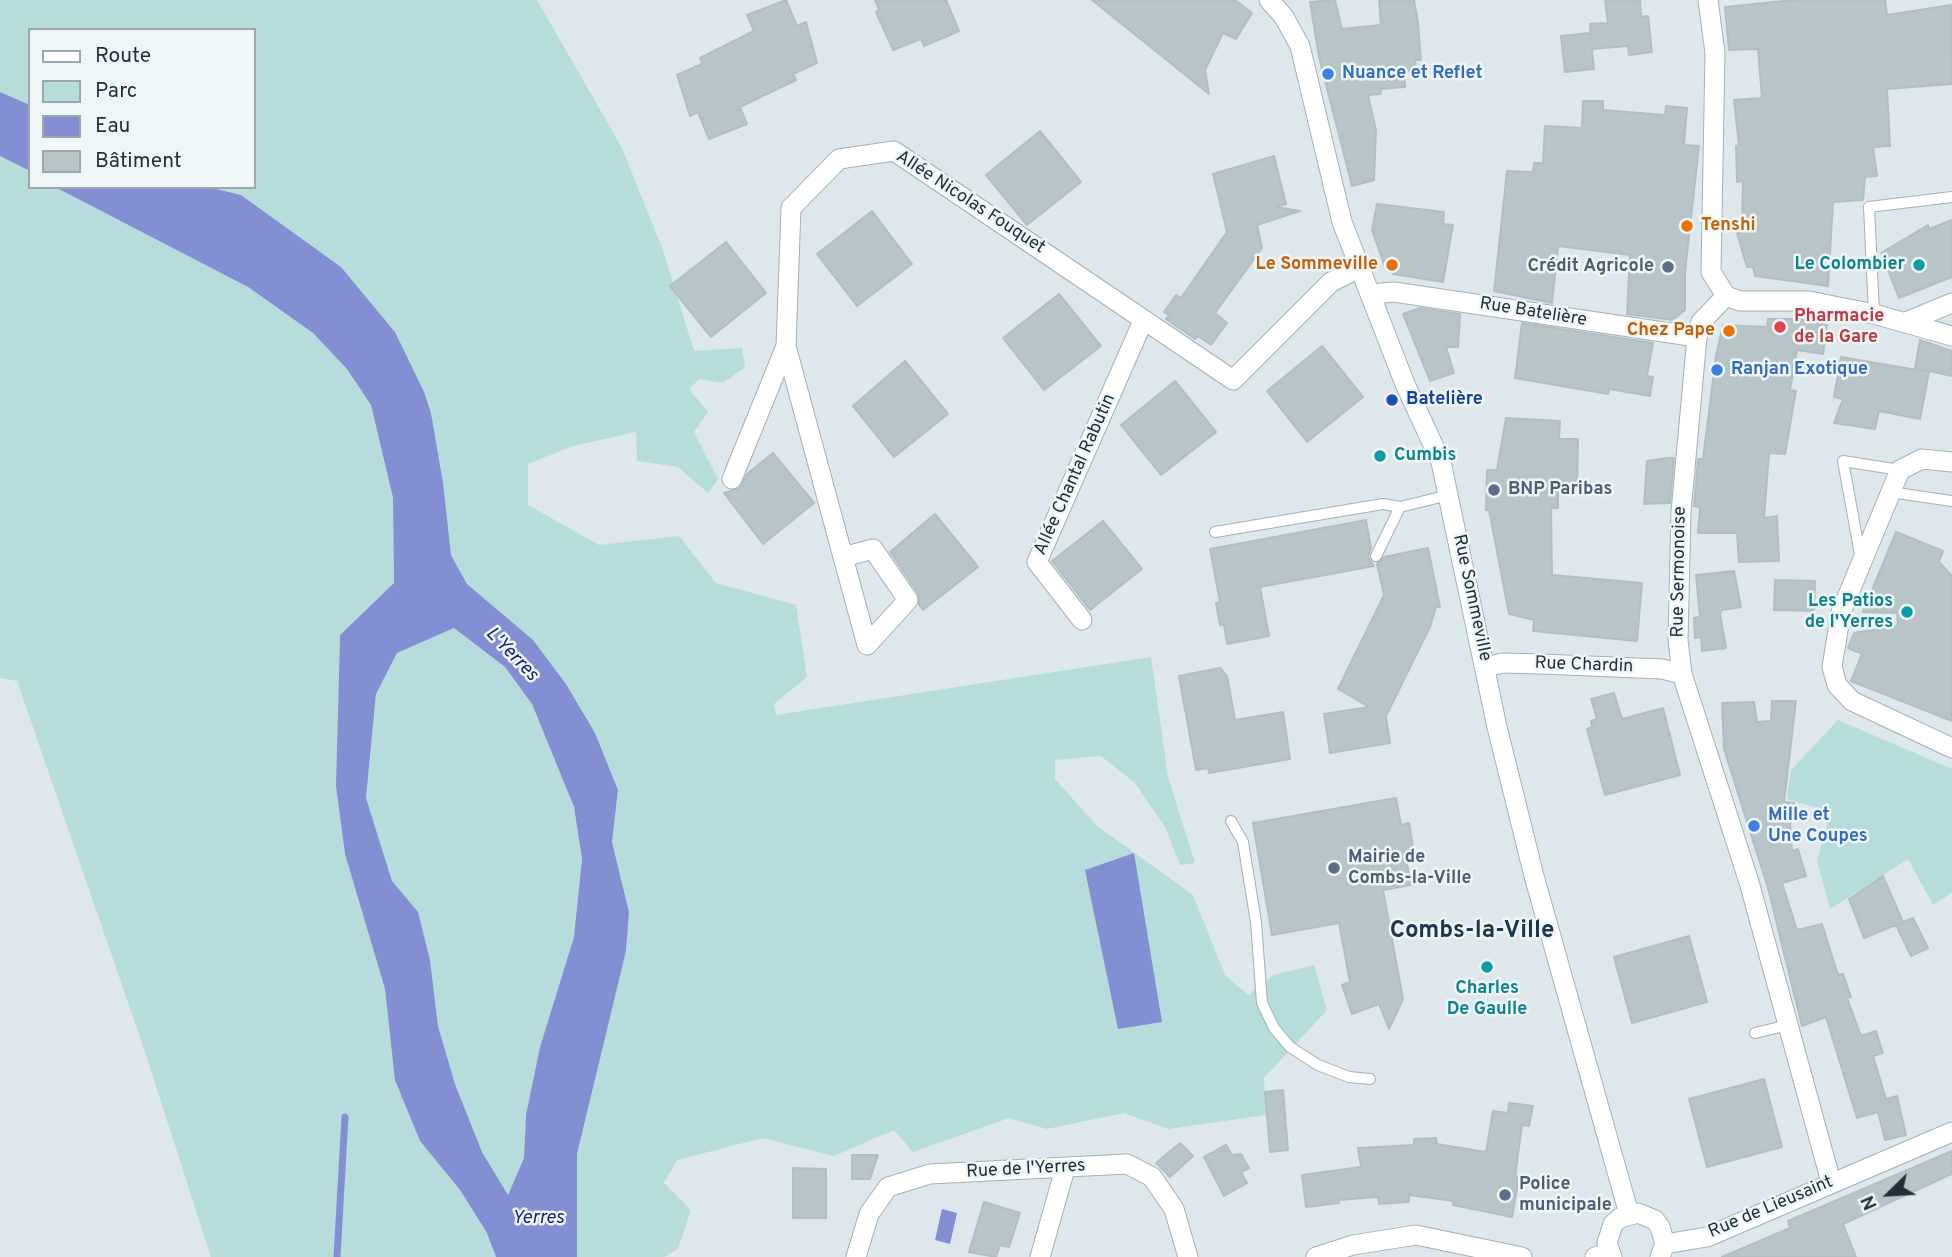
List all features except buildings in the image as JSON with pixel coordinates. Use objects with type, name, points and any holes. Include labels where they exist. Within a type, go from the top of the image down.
[{"type":"street","name":"Rue Sommeville","points":[[1269,0],[1284,17],[1300,46],[1342,222],[1405,384],[1441,462],[1534,876],[1629,1213]]},
{"type":"street","points":[[1708,0],[1715,53],[1711,272],[1726,296],[1740,301],[1809,301],[1874,314],[1952,336]]},
{"type":"street","name":"Allée Nicolas Fouquet","points":[[843,557],[873,549],[908,600],[867,645],[843,557],[786,346],[791,208],[839,159],[894,150],[1233,380],[1331,282],[1359,268]]},
{"type":"street","name":"Rue Batelière","points":[[1370,294],[1394,292],[1697,337]]},
{"type":"street","name":"Rue Sermonoise","points":[[1726,296],[1701,322],[1697,337],[1676,594],[1682,674],[1749,882],[1831,1182]]},
{"type":"street","points":[[1906,322],[1952,303]]},
{"type":"street","name":"Allée Chantal Rabutin","points":[[1082,620],[1037,562],[1143,321]]},
{"type":"street","points":[[732,480],[786,346]]},
{"type":"street","points":[[1952,463],[1922,459],[1900,470],[1841,612],[1832,667],[1837,685],[1852,701],[1952,748]]},
{"type":"street","name":"Rue Chardin","points":[[1485,667],[1503,663],[1541,664],[1662,669],[1682,674]]},
{"type":"street","name":"Rue de Lieusaint","points":[[1662,1250],[1707,1237],[1952,1132]]},
{"type":"street","name":"Rue de l'Yerres","points":[[856,1257],[869,1214],[888,1187],[930,1174],[1126,1164],[1152,1177],[1174,1209],[1188,1257]]},
{"type":"street","points":[[1040,1257],[1065,1169]]},
{"type":"street","points":[[1605,1256],[1613,1224],[1629,1213],[1638,1213],[1655,1220],[1660,1227],[1662,1250]]},
{"type":"street","points":[[1316,1257],[1353,1245],[1416,1235],[1522,1257]]},
{"type":"lane","points":[[1874,314],[1869,207],[1952,197]]},
{"type":"lane","points":[[1861,563],[1843,461],[1900,470]]},
{"type":"lane","points":[[1890,492],[1952,501]]},
{"type":"lane","points":[[1215,532],[1383,505],[1400,507],[1449,495]]},
{"type":"lane","points":[[1376,556],[1400,507]]},
{"type":"lane","points":[[1231,821],[1244,842],[1256,922],[1262,1003],[1274,1028],[1290,1047],[1318,1065],[1349,1077],[1370,1079]]},
{"type":"lane","points":[[1755,1033],[1787,1025]]},
{"type":"green space","points":[[0,0],[537,0],[622,148],[663,250],[694,351],[742,348],[745,367],[723,383],[699,379],[689,389],[708,412],[694,432],[718,479],[708,493],[678,467],[637,461],[636,432],[573,446],[528,464],[528,505],[599,545],[679,536],[716,583],[796,605],[807,677],[774,704],[776,715],[1151,657],[1168,777],[1195,863],[1180,865],[1165,827],[1135,783],[1101,756],[1055,760],[1055,779],[1097,826],[1193,895],[1225,975],[1248,995],[1273,975],[1314,965],[1327,1010],[1264,1078],[1266,1115],[1168,1129],[1124,1113],[1047,1129],[1009,1118],[913,1152],[894,1130],[834,1156],[763,1138],[677,1160],[664,1183],[691,1210],[678,1249],[664,1257],[577,1257],[577,1154],[626,951],[629,912],[612,842],[618,790],[595,733],[566,684],[533,641],[467,584],[451,555],[431,413],[395,332],[341,267],[241,195],[216,189],[256,189],[256,28],[28,28],[28,104],[0,92]]},
{"type":"green space","points":[[0,156],[28,170],[28,189],[59,189],[248,287],[313,333],[347,369],[371,405],[393,498],[394,583],[340,635],[336,786],[345,854],[385,989],[396,1080],[420,1141],[460,1190],[487,1233],[496,1257],[211,1257],[143,1046],[17,681],[0,678]]},
{"type":"green space","points":[[454,628],[505,667],[532,704],[574,807],[582,859],[575,934],[540,1047],[526,1115],[524,1158],[508,1195],[482,1152],[455,1084],[438,1026],[430,960],[418,913],[392,882],[366,798],[376,694],[397,653]]},
{"type":"green space","points":[[1838,720],[1952,769],[1952,893],[1933,905],[1908,859],[1830,909],[1817,860],[1831,812],[1787,799],[1791,770]]},
{"type":"water","points":[[0,92],[28,104],[28,170],[0,156]]},
{"type":"water","points":[[59,189],[216,189],[241,195],[341,267],[395,332],[424,392],[431,413],[443,483],[451,555],[467,584],[533,640],[566,684],[595,733],[618,790],[612,842],[629,912],[626,951],[577,1154],[577,1257],[496,1257],[487,1233],[460,1190],[420,1141],[395,1080],[385,989],[345,854],[336,786],[340,635],[394,583],[393,498],[371,405],[347,369],[313,333],[248,287]],"holes":[[[454,628],[505,667],[532,704],[574,807],[582,859],[574,937],[540,1047],[526,1115],[524,1158],[508,1195],[482,1152],[455,1084],[438,1026],[430,960],[418,912],[392,881],[366,798],[376,694],[397,653]]]},
{"type":"water","points":[[1134,853],[1162,1022],[1118,1029],[1085,870]]},
{"type":"water","points":[[942,1209],[957,1213],[950,1244],[935,1240]]},
{"type":"waterway","points":[[337,1257],[345,1117]]},
{"type":"place","name":"Nuance et Reflet","points":[[1328,74]]},
{"type":"place","name":"Tenshi","points":[[1687,226]]},
{"type":"place","name":"Le Sommeville","points":[[1392,265]]},
{"type":"place","name":"Le Colombier","points":[[1919,265]]},
{"type":"place","name":"Crédit Agricole","points":[[1668,267]]},
{"type":"place","name":"Pharmacie de la Gare","points":[[1780,327]]},
{"type":"place","name":"Chez Pape","points":[[1729,331]]},
{"type":"place","name":"Ranjan Exotique","points":[[1717,370]]},
{"type":"place","name":"Batelière","points":[[1392,400]]},
{"type":"place","name":"Cumbis","points":[[1380,456]]},
{"type":"place","name":"BNP Paribas","points":[[1494,490]]},
{"type":"place","name":"Les Patios de l'Yerres","points":[[1907,612]]},
{"type":"place","name":"Mille et Une Coupes","points":[[1754,826]]},
{"type":"place","name":"Mairie de Combs-la-Ville","points":[[1334,868]]},
{"type":"place","name":"Charles De Gaulle","points":[[1487,967]]},
{"type":"place","name":"Police municipale","points":[[1505,1195]]},
{"type":"district","name":"Combs-la-Ville","points":[[1472,932]]},
{"type":"water label","name":"L'Yerres","points":[[511,655]]},
{"type":"water label","name":"Yerres","points":[[538,1219]]}]
